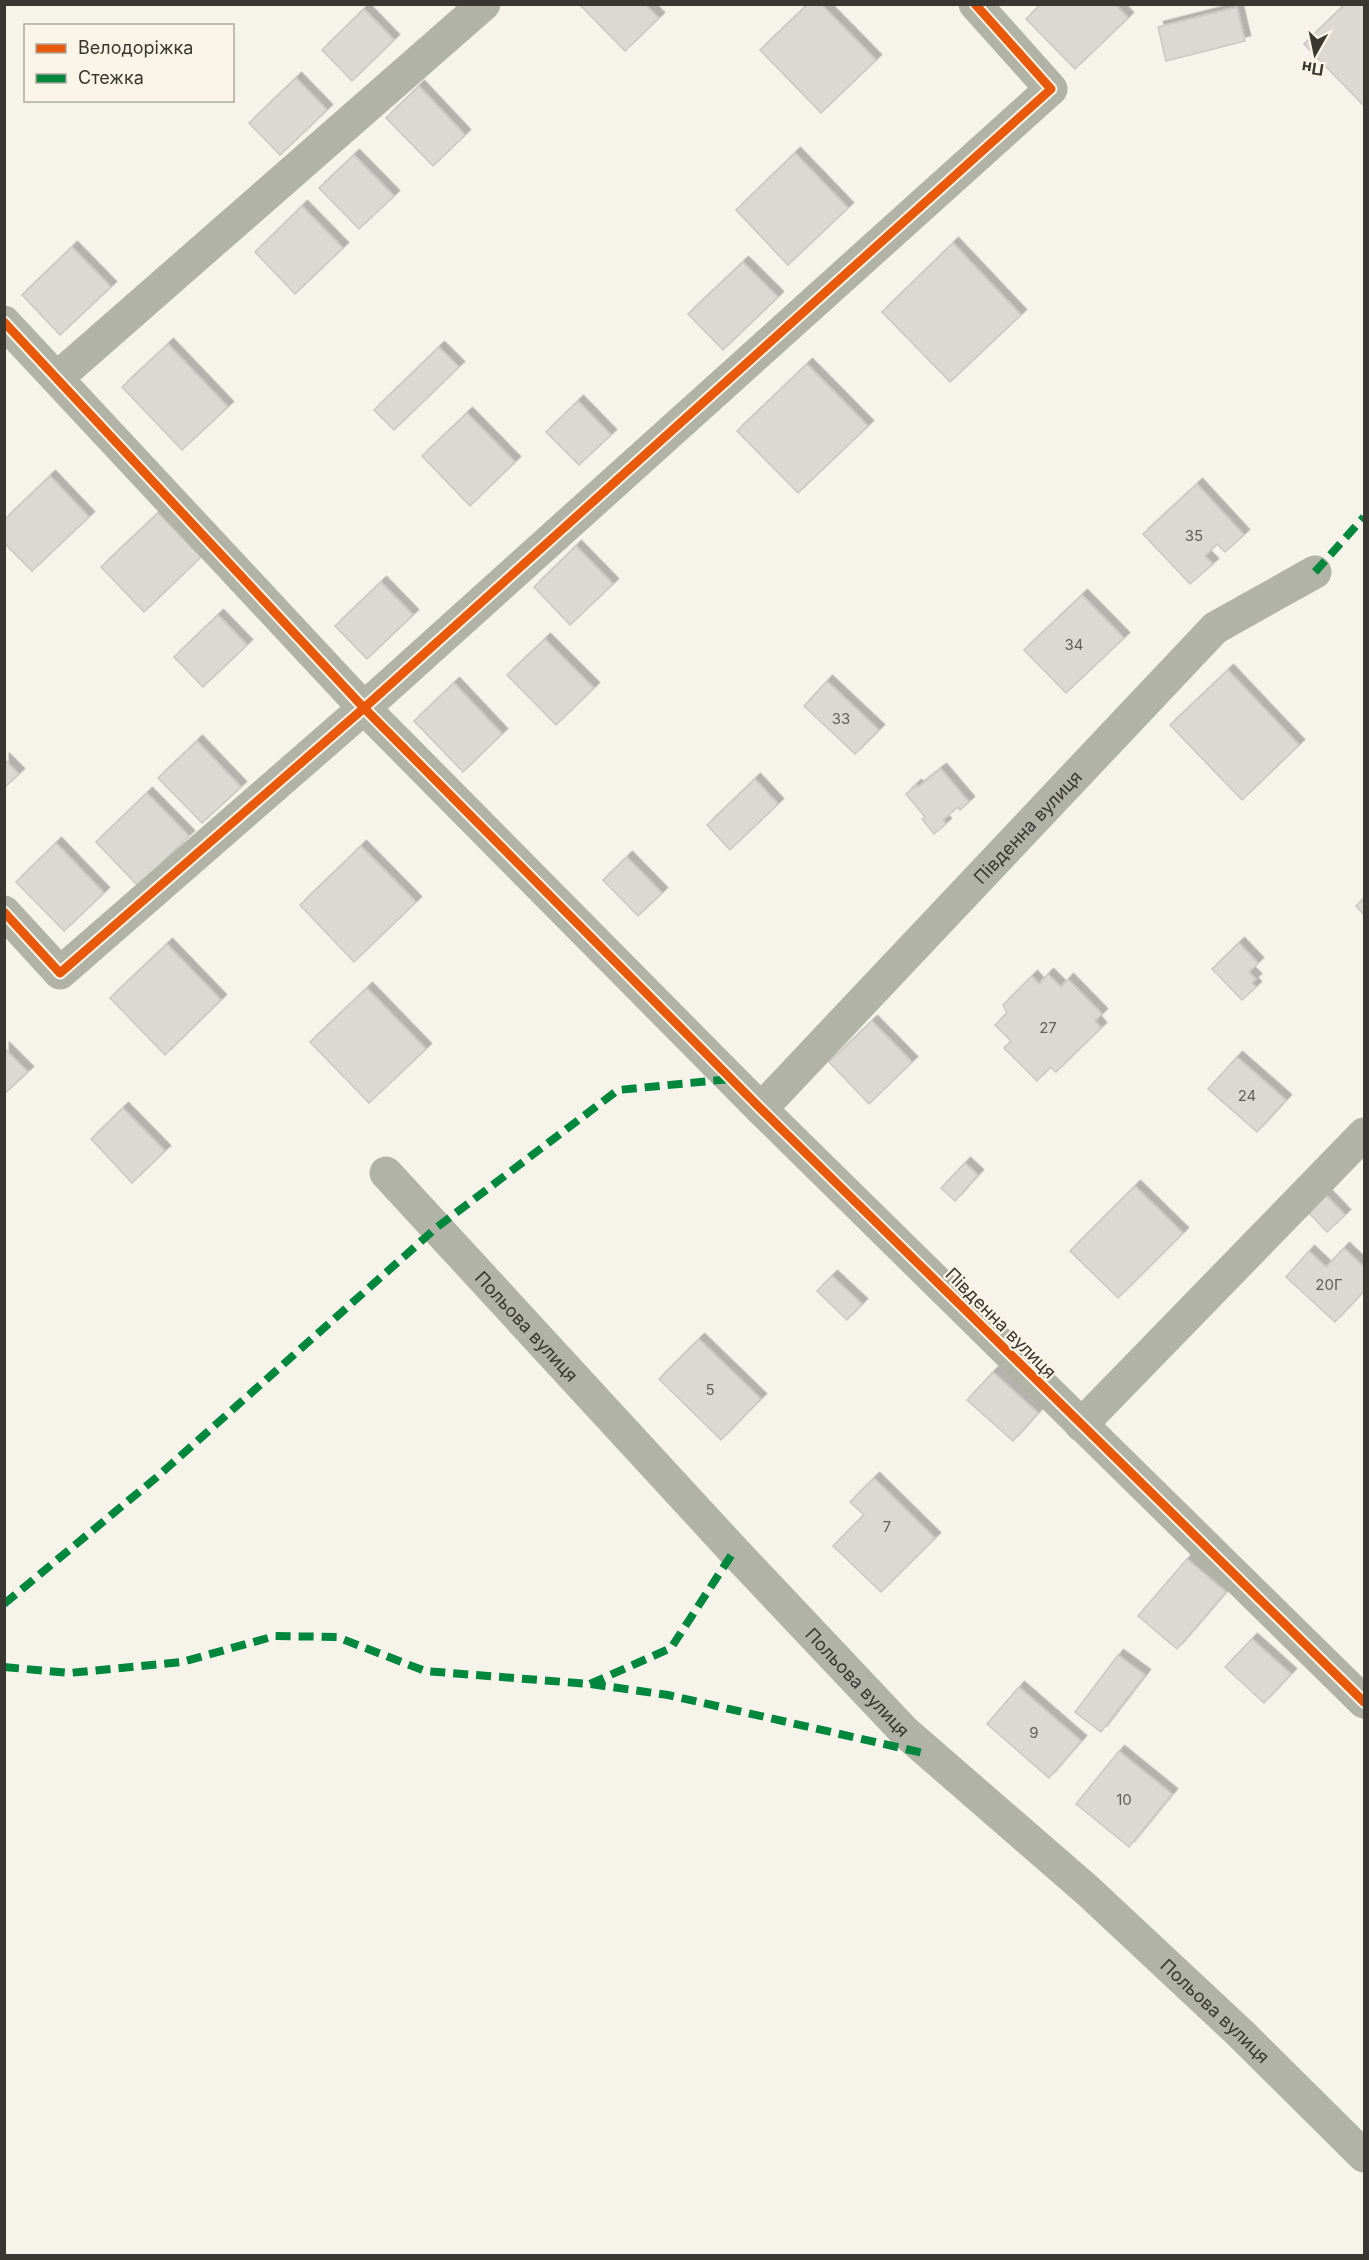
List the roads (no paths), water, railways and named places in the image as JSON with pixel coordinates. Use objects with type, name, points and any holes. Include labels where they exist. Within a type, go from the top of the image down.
[{"type":"street","points":[[57,378],[484,4]]},
{"type":"street","points":[[4,912],[60,973],[364,708],[1051,89],[975,4]]},
{"type":"street","name":"Південна вулиця","points":[[4,322],[364,708],[760,1109],[1365,1702]]},
{"type":"street","name":"Південна вулиця","points":[[760,1109],[1215,628],[1315,572]]},
{"type":"street","points":[[1081,1425],[1365,1134]]},
{"type":"street","name":"Польова вулиця","points":[[386,1173],[734,1551],[905,1732],[928,1755],[1087,1890],[1239,2032],[1365,2156]]}]
